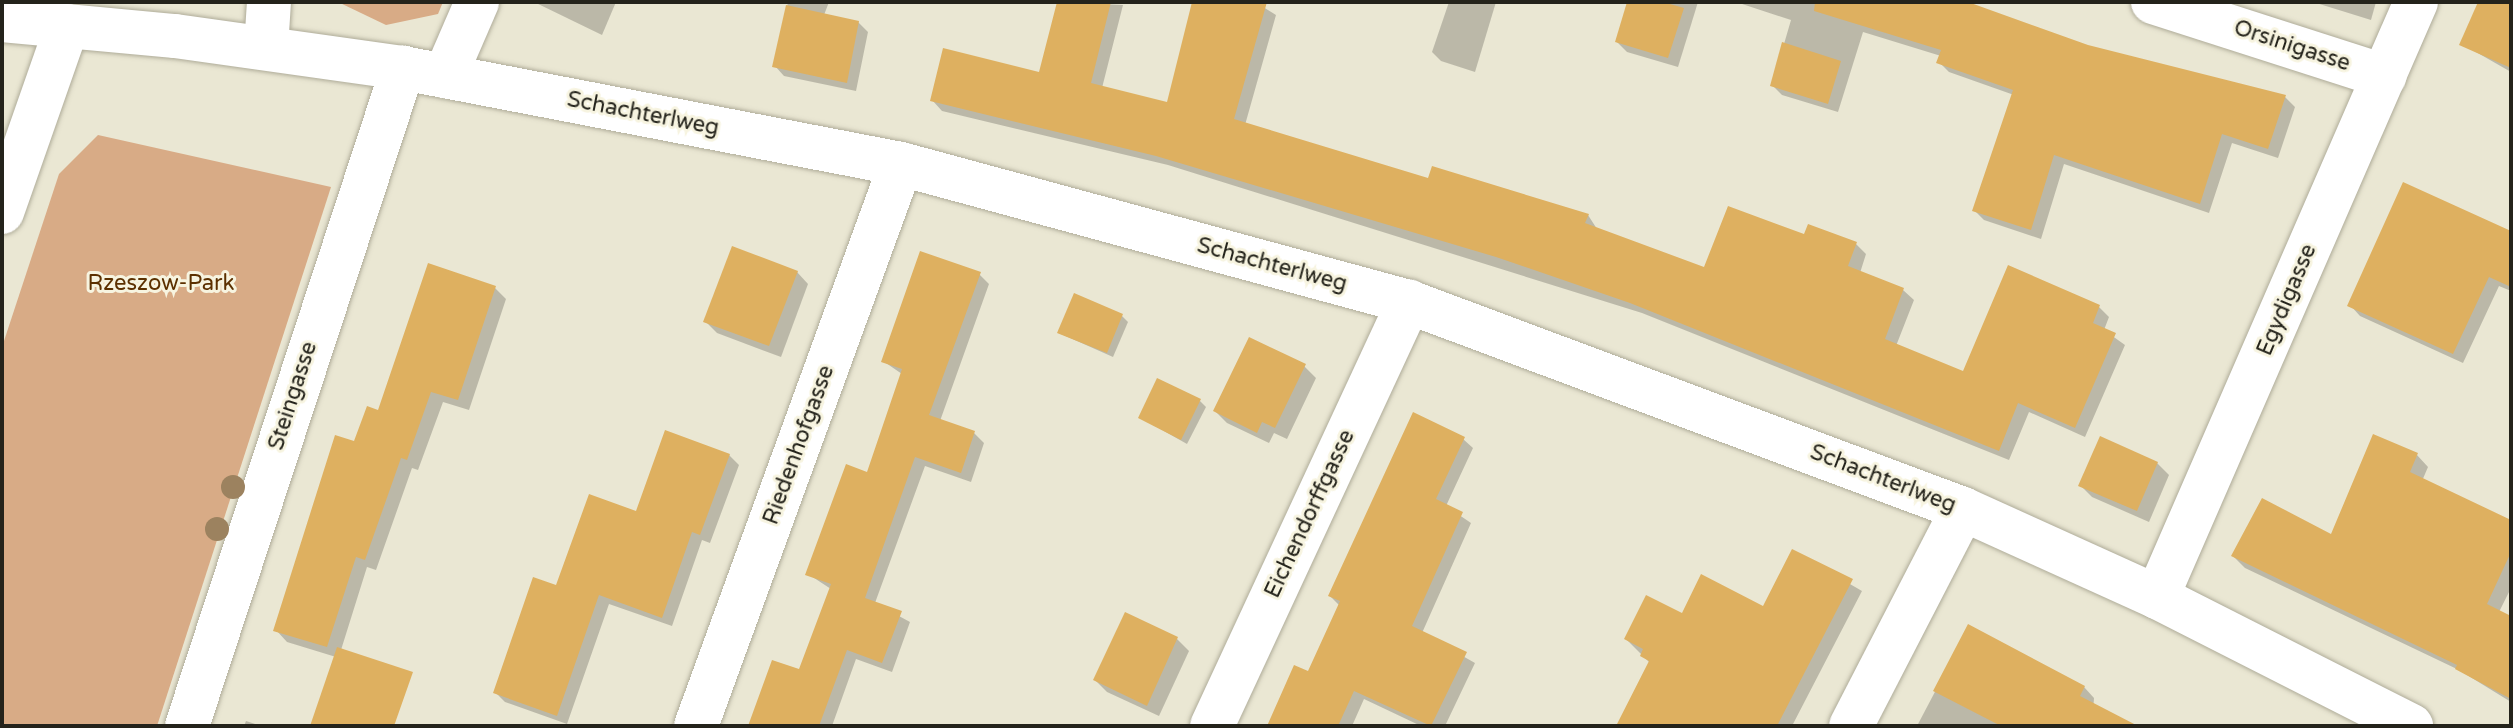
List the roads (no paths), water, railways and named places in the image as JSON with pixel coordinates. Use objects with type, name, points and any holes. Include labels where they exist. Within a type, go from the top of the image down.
[{"type":"street","points":[[266,48],[269,2]]},
{"type":"street","points":[[445,76],[477,2]]},
{"type":"street","name":"Orsinigasse","points":[[2153,2],[2384,76]]},
{"type":"street","name":"Egydigasse","points":[[2157,597],[2416,2]]},
{"type":"street","name":"Schachterlweg","points":[[2,20],[67,26],[181,19],[266,48],[403,68],[901,164],[1409,302],[1963,509],[2157,597],[2411,726]]},
{"type":"street","points":[[2,212],[67,26]]},
{"type":"street","name":"Steingasse","points":[[187,726],[403,68]]},
{"type":"street","name":"Riedenhofgasse","points":[[696,726],[901,164]]},
{"type":"street","name":"Eichendorffgasse","points":[[1212,726],[1409,302]]},
{"type":"street","points":[[1851,726],[1963,509]]},
{"type":"park label","name":"Rzeszow-Park","points":[[161,284]]}]
